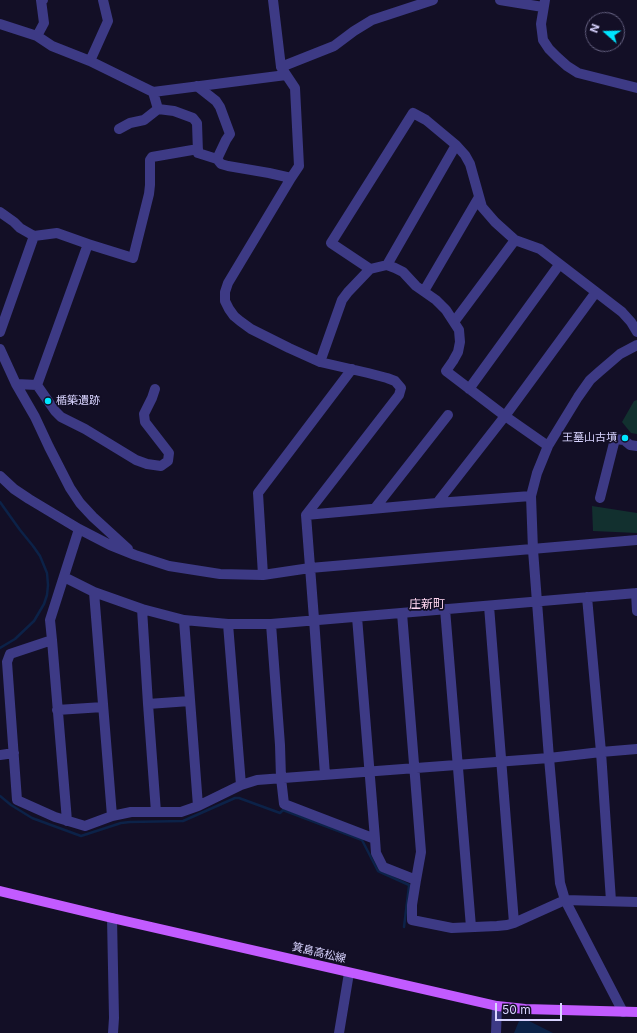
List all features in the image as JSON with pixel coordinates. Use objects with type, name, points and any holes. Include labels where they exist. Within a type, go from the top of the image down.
[{"type":"main road","name":"箕島高松線","points":[[0,890],[112,918],[497,1006],[524,1009],[637,1012]]},
{"type":"street","points":[[37,36],[44,23],[41,0],[44,0]]},
{"type":"street","points":[[90,62],[108,21],[103,0]]},
{"type":"street","points":[[272,0],[284,71],[295,88],[299,166],[228,282],[225,292],[225,301],[234,316],[251,329],[289,348],[320,362],[395,381],[401,388],[399,395],[306,515],[324,775]]},
{"type":"street","points":[[0,24],[37,36],[52,46],[153,92],[284,71],[334,46],[372,20],[433,0]]},
{"type":"street","points":[[500,0],[544,4],[541,24],[543,40],[557,57],[567,66],[578,72],[637,88]]},
{"type":"street","points":[[197,86],[216,101],[220,107],[230,134],[217,159]]},
{"type":"street","points":[[153,92],[158,109]]},
{"type":"street","points":[[119,129],[130,123],[144,120],[158,109],[174,111],[193,118],[197,123],[198,153],[217,159],[221,164],[228,166],[291,178]]},
{"type":"street","points":[[370,269],[331,243],[414,113],[426,120],[456,145],[465,155],[470,164],[482,207],[495,222],[515,240],[540,249],[622,312],[637,332]]},
{"type":"street","points":[[387,265],[456,145]]},
{"type":"street","points":[[0,212],[20,228],[34,236],[57,233],[133,258],[149,194],[150,160],[152,157],[198,149]]},
{"type":"street","points":[[424,291],[479,197]]},
{"type":"street","points":[[0,332],[34,236]]},
{"type":"street","points":[[454,322],[515,240]]},
{"type":"street","points":[[37,385],[88,244]]},
{"type":"street","points":[[320,362],[342,300],[355,283],[370,269],[387,265],[402,272],[416,286],[446,310],[459,330],[460,342],[458,352],[446,371],[505,416],[548,446]]},
{"type":"street","points":[[469,389],[559,265]]},
{"type":"street","points":[[437,503],[505,416],[596,292]]},
{"type":"street","points":[[623,1012],[565,900],[560,883],[533,550],[531,496],[537,473],[548,446],[568,412],[590,380],[608,363],[637,345]]},
{"type":"street","points":[[0,349],[16,384],[35,417],[70,488],[80,503],[135,555]]},
{"type":"street","points":[[626,351],[637,354]]},
{"type":"street","points":[[263,574],[258,493],[352,369]]},
{"type":"street","points":[[16,384],[37,385]]},
{"type":"street","points":[[37,385],[61,417],[85,429],[136,460],[147,464],[161,466],[168,461],[169,453],[145,422],[144,414],[155,389]]},
{"type":"street","points":[[375,508],[448,415]]},
{"type":"street","points":[[600,498],[615,439],[624,440],[630,445],[637,446]]},
{"type":"street","points":[[0,476],[29,500],[110,545],[169,566],[220,574],[263,574],[310,568],[637,540]]},
{"type":"street","points":[[306,515],[531,496]]},
{"type":"street","points":[[67,821],[50,620],[79,529]]},
{"type":"street","points":[[64,577],[94,592],[142,609],[184,620],[228,624],[271,624],[314,619],[445,610],[636,593],[637,611]]},
{"type":"street","points":[[94,592],[112,816]]},
{"type":"street","points":[[587,597],[601,752],[611,901]]},
{"type":"street","points":[[489,606],[514,923]]},
{"type":"street","points":[[142,609],[156,812]]},
{"type":"street","points":[[445,610],[471,926]]},
{"type":"street","points":[[402,613],[421,852],[412,905],[412,920],[452,928],[507,925],[565,900],[637,902]]},
{"type":"street","points":[[357,617],[376,853],[383,867],[416,880]]},
{"type":"street","points":[[184,620],[198,806]]},
{"type":"street","points":[[228,624],[241,785]]},
{"type":"street","points":[[271,624],[284,804],[375,839]]},
{"type":"street","points":[[52,640],[10,654],[7,662],[17,800],[55,817],[85,826],[112,816],[131,812],[181,812],[198,806],[241,785],[257,780],[549,758],[637,749]]},
{"type":"street","points":[[148,704],[190,701]]},
{"type":"street","points":[[57,710],[103,707]]},
{"type":"street","points":[[0,754],[14,753]]},
{"type":"street","points":[[112,918],[113,1033]]},
{"type":"street","points":[[339,1033],[349,973]]},
{"type":"street","points":[[496,1033],[497,1006]]},
{"type":"green space","points":[[637,400],[637,434],[631,433],[622,422],[634,401]]},
{"type":"green space","points":[[592,506],[637,513],[637,533],[593,531]]},
{"type":"water","points":[[519,1021],[529,1021],[553,1033],[514,1033]]},
{"type":"waterway","points":[[0,502],[40,556],[47,573],[48,585],[44,604],[34,621],[15,639],[0,648]]},
{"type":"waterway","points":[[0,796],[32,818],[81,836],[121,823],[183,821],[235,798],[239,798],[280,813],[283,810],[362,840],[378,871],[409,885],[404,927]]},
{"type":"place","name":"楯築遺跡","points":[[48,401]]},
{"type":"place","name":"王墓山古墳","points":[[625,438]]},
{"type":"district","name":"庄新町","points":[[427,604]]}]
